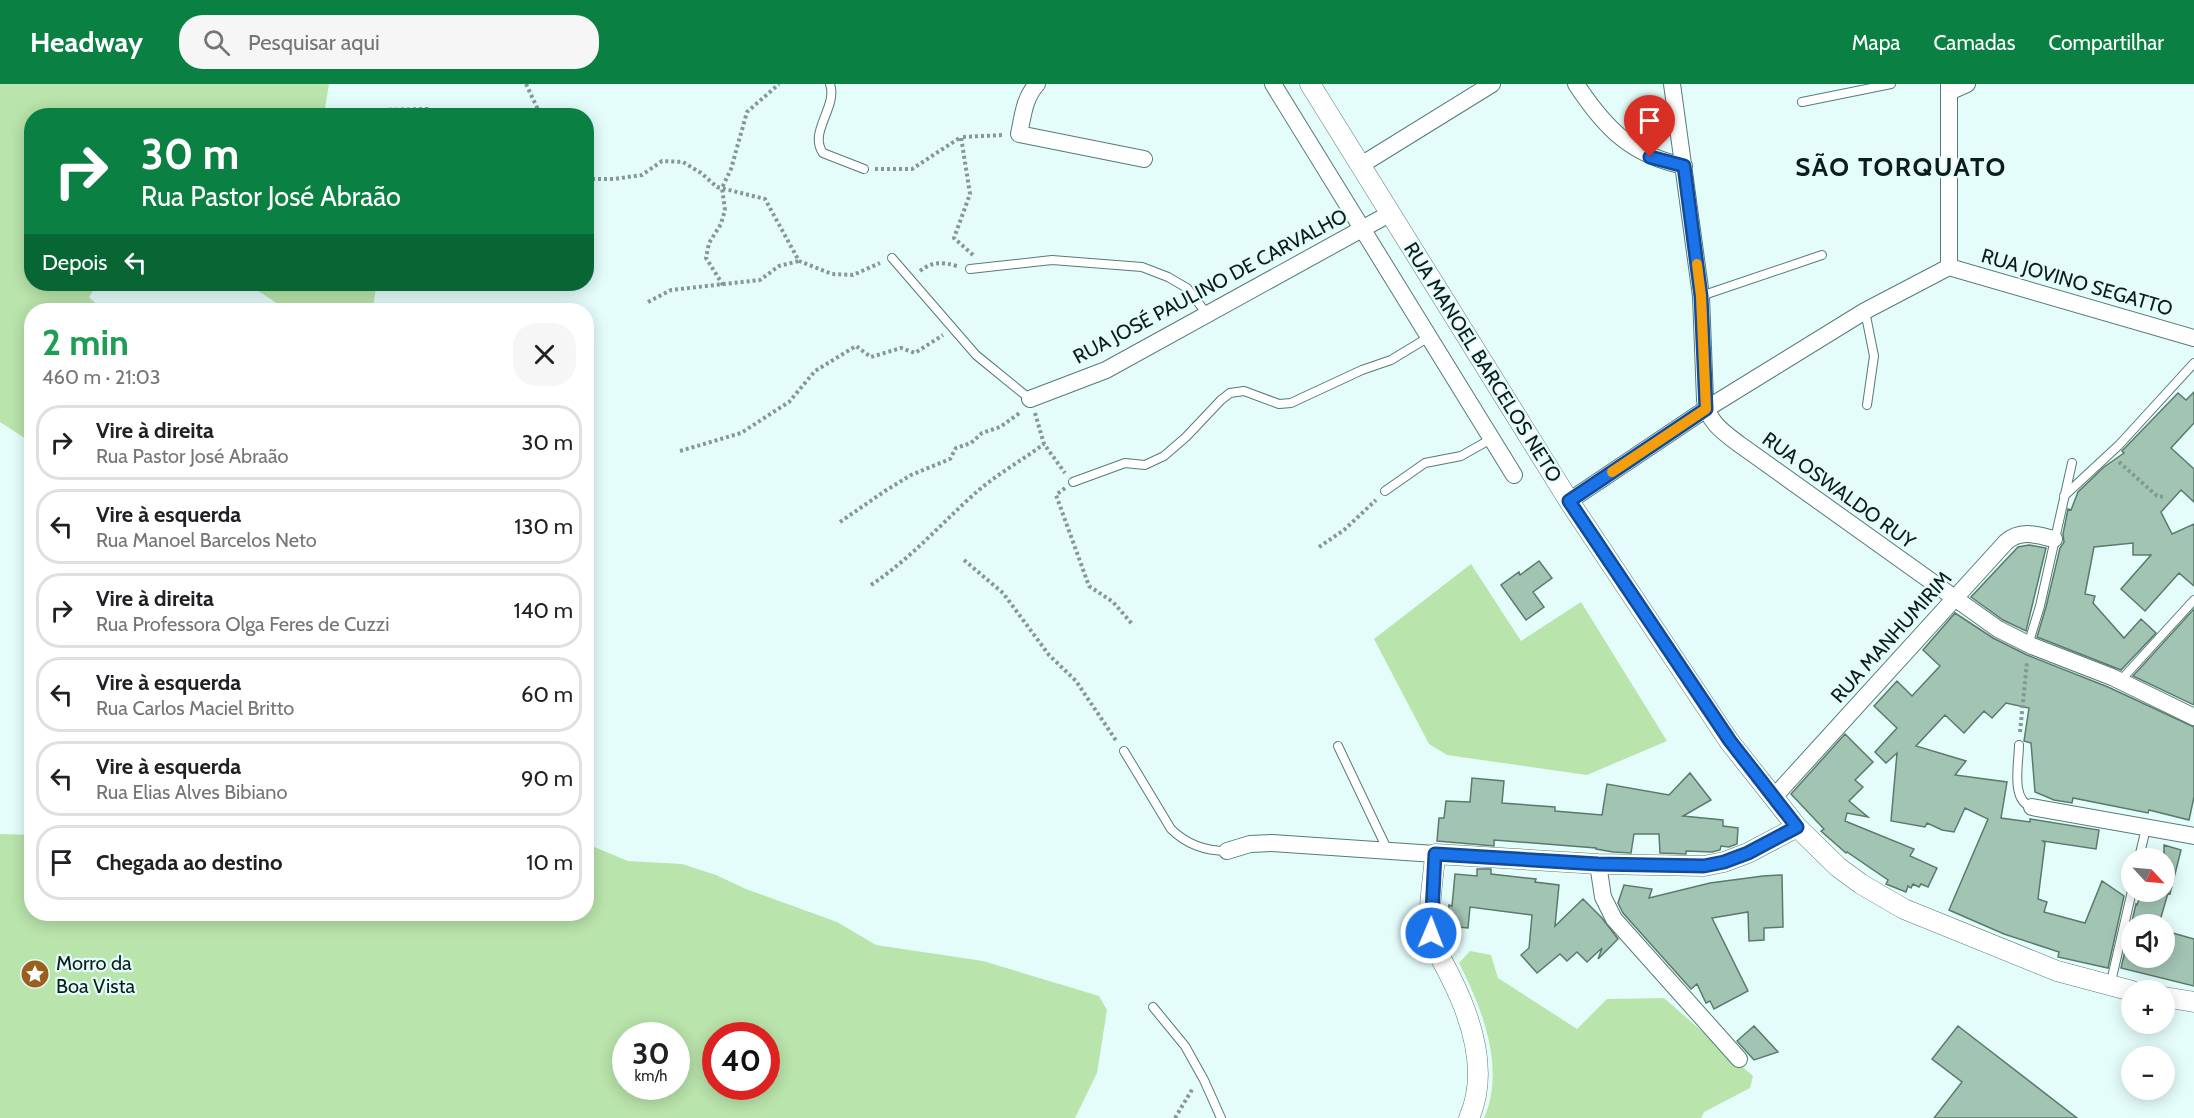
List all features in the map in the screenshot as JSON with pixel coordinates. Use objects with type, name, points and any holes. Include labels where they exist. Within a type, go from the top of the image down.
[{"type":"street","points":[[1273,84],[1514,475]]},
{"type":"street","name":"RUA MANOEL BARCELOS NETO","points":[[1310,84],[1569,501],[1724,734],[1797,827],[1838,867],[1904,909],[2057,971],[2121,989]]},
{"type":"street","points":[[1362,165],[1492,84]]},
{"type":"street","points":[[1576,84],[1609,126],[1635,149],[1650,157],[1684,166]]},
{"type":"street","points":[[1672,84],[1701,296],[1706,409]]},
{"type":"street","points":[[1569,501],[1706,409],[1865,311],[1949,267],[1949,88],[1967,84]]},
{"type":"street","points":[[1035,85],[1025,104],[1019,134],[1144,159]]},
{"type":"street","name":"RUA JOSÉ PAULINO DE CARVALHO","points":[[1031,402],[1106,370],[1391,213]]},
{"type":"street","name":"RUA JOVINO SEGATTO","points":[[1949,267],[2194,338]]},
{"type":"street","name":"RUA OSWALDO RUY","points":[[1706,409],[1711,420],[1730,437],[1998,629],[2028,645],[2121,681],[2194,717]]},
{"type":"street","points":[[1681,426],[1691,424],[1711,427],[1730,437]]},
{"type":"street","name":"RUA MANHUMIRIM","points":[[1773,798],[2006,542],[2016,535],[2028,533],[2054,539]]},
{"type":"street","points":[[2032,807],[2194,836]]},
{"type":"street","points":[[1227,851],[1250,844],[1272,843],[1598,864],[1704,866],[1724,862],[1748,853],[1797,827]]},
{"type":"street","points":[[1435,854],[1431,933],[1462,1002],[1473,1037],[1478,1068],[1477,1095],[1468,1118]]},
{"type":"street","points":[[1598,864],[1603,897],[1614,919],[1739,1059]]},
{"type":"street","points":[[2175,999],[2194,1002]]},
{"type":"lane","points":[[830,84],[832,98],[820,131],[819,148],[823,153],[864,169]]},
{"type":"lane","points":[[1802,102],[1891,84]]},
{"type":"lane","points":[[1701,296],[1822,255]]},
{"type":"lane","points":[[892,258],[912,278],[976,356],[1031,402]]},
{"type":"lane","points":[[970,269],[1052,260],[1142,267],[1168,277],[1187,288],[1207,314]]},
{"type":"lane","points":[[1865,311],[1874,356],[1867,405]]},
{"type":"lane","points":[[1073,482],[1125,463],[1145,465],[1164,456],[1186,438],[1230,393],[1244,391],[1279,404],[1291,403],[1362,370],[1391,360],[1429,337]]},
{"type":"lane","points":[[2064,496],[2110,454],[2194,363]]},
{"type":"lane","points":[[1385,491],[1425,463],[1461,456],[1491,439]]},
{"type":"lane","points":[[2028,645],[2040,606],[2072,463]]},
{"type":"lane","points":[[2121,681],[2194,600]]},
{"type":"lane","points":[[2019,745],[2018,792],[2022,802],[2032,807]]},
{"type":"lane","points":[[1338,746],[1388,851]]},
{"type":"lane","points":[[1124,751],[1171,829],[1179,837],[1200,848],[1227,851]]},
{"type":"lane","points":[[2141,848],[2146,828]]},
{"type":"lane","points":[[2110,987],[2129,902]]},
{"type":"lane","points":[[1153,1007],[1185,1046],[1221,1118]]},
{"type":"path","points":[[526,84],[537,108]]},
{"type":"path","points":[[723,285],[706,258],[709,243],[721,224],[725,210],[722,188],[731,169],[747,112],[779,84]]},
{"type":"path","points":[[864,169],[912,169],[961,137],[1019,134]]},
{"type":"path","points":[[961,137],[970,194],[954,238],[988,267]]},
{"type":"path","points":[[594,179],[642,175],[662,161],[682,162],[701,173],[717,187],[765,199],[799,261]]},
{"type":"path","points":[[648,302],[671,290],[760,280],[779,266],[799,261],[832,274],[853,275],[892,258]]},
{"type":"path","points":[[912,278],[927,266],[940,262],[970,269]]},
{"type":"path","points":[[680,451],[741,433],[789,402],[815,371],[856,346],[872,357],[901,348],[915,353],[953,328]]},
{"type":"path","points":[[840,522],[911,475],[950,459],[956,448],[971,443],[982,433],[1000,427],[1031,402],[1044,444],[1073,482],[1056,495],[1089,586],[1113,602],[1133,625]]},
{"type":"path","points":[[871,585],[922,546],[974,495],[1044,444]]},
{"type":"path","points":[[2110,454],[2157,496],[2166,497]]},
{"type":"path","points":[[1319,547],[1344,530],[1385,491]]},
{"type":"path","points":[[964,560],[1003,593],[1049,655],[1076,681],[1124,751]]},
{"type":"path","points":[[2019,745],[2028,645]]},
{"type":"path","points":[[1175,1118],[1201,1075]]},
{"type":"green space","points":[[0,84],[329,84],[325,108],[24,108],[24,291],[93,291],[89,297],[95,303],[24,303],[24,437],[0,422]]},
{"type":"green space","points":[[258,291],[375,291],[374,303],[276,303]]},
{"type":"green space","points":[[1471,564],[1521,641],[1581,602],[1667,741],[1587,775],[1447,755],[1429,744],[1374,639]]},
{"type":"green space","points":[[0,834],[24,835],[24,921],[594,921],[594,847],[628,861],[682,864],[837,922],[876,945],[983,961],[1099,996],[1107,1010],[1097,1073],[1075,1118],[0,1118]]},
{"type":"green space","points":[[1470,951],[1491,955],[1498,978],[1577,1029],[1607,999],[1664,998],[1753,1076],[1750,1088],[1704,1112],[1701,1118],[1484,1118],[1493,1079],[1492,1059],[1483,1019],[1459,963]]},
{"type":"building","points":[[2194,392],[2194,423],[2171,448],[2194,469],[2194,502],[2181,490],[2161,512],[2172,534],[2194,524],[2194,586],[2179,573],[2145,611],[2121,589],[2151,555],[2133,555],[2133,543],[2094,547],[2085,594],[2095,596],[2093,603],[2124,638],[2141,619],[2156,633],[2121,670],[2037,637],[2060,548],[2064,542],[2063,534],[2068,509],[2071,510],[2078,492],[2104,467],[2124,453],[2122,451],[2178,393],[2186,400]]},
{"type":"building","points":[[2029,545],[2046,548],[2026,631],[2003,620],[1971,597],[2018,547]]},
{"type":"building","points":[[1539,561],[1552,578],[1533,592],[1544,607],[1526,620],[1501,585]]},
{"type":"building","points":[[2194,609],[2194,705],[2133,676]]},
{"type":"building","points":[[1955,613],[1993,638],[2027,655],[2108,687],[2194,727],[2194,797],[2189,820],[2149,810],[2148,813],[2073,798],[2072,803],[2054,800],[2035,792],[2031,743],[2024,741],[2029,708],[2006,703],[1992,718],[1984,711],[1964,733],[1945,715],[1916,746],[1966,761],[1955,775],[2007,782],[2001,818],[2030,822],[2030,819],[2099,830],[2096,849],[2043,841],[2045,843],[2038,899],[2047,902],[2044,912],[2085,923],[2102,881],[2121,894],[2123,902],[2108,968],[2058,957],[2059,952],[2004,934],[1949,910],[1988,819],[1965,808],[1954,832],[1942,830],[1927,823],[1925,827],[1891,821],[1897,753],[1886,763],[1875,752],[1897,728],[1874,706],[1897,681],[1912,696],[1940,666],[1923,650]]},
{"type":"building","points":[[1845,734],[1873,762],[1855,780],[1863,787],[1849,801],[1868,817],[1847,813],[1845,821],[1914,849],[1910,856],[1937,868],[1928,887],[1913,884],[1911,888],[1908,886],[1906,892],[1886,884],[1888,880],[1846,853],[1821,831],[1824,829],[1791,794]]},
{"type":"building","points":[[1690,773],[1711,800],[1683,816],[1723,820],[1723,826],[1738,828],[1737,844],[1729,847],[1721,846],[1720,850],[1712,852],[1686,851],[1686,854],[1660,853],[1659,834],[1634,834],[1631,853],[1494,840],[1494,846],[1437,841],[1439,818],[1444,818],[1446,801],[1470,802],[1472,778],[1504,781],[1502,803],[1555,807],[1555,811],[1602,815],[1607,784],[1669,795]]},
{"type":"building","points":[[2175,848],[2181,850],[2175,874]]},
{"type":"building","points":[[1477,869],[1491,869],[1491,874],[1536,879],[1535,882],[1559,885],[1555,926],[1583,899],[1618,939],[1598,959],[1602,948],[1587,962],[1577,952],[1567,961],[1560,954],[1537,973],[1521,955],[1529,948],[1532,915],[1470,907],[1468,928],[1447,926],[1449,905],[1452,906],[1455,874],[1477,876]]},
{"type":"building","points":[[1782,875],[1783,927],[1764,928],[1764,940],[1749,941],[1748,912],[1712,918],[1748,991],[1714,1009],[1710,1001],[1706,1003],[1697,984],[1691,989],[1623,913],[1618,903],[1624,885],[1652,889],[1649,898],[1710,883]]},
{"type":"building","points":[[2138,902],[2165,902],[2162,914],[2134,914]]},
{"type":"building","points":[[2175,934],[2194,939],[2194,986],[2121,968],[2175,968]]},
{"type":"building","points":[[1754,1026],[1778,1052],[1754,1060],[1737,1041]]},
{"type":"building","points":[[1958,1026],[2077,1118],[1934,1118],[1962,1082],[1932,1059]]},
{"type":"slow traffic","points":[[1612,472],[1706,409],[1701,296],[1697,264]]},
{"type":"place","name":"Morro da Boa Vista","points":[[35,974]]},
{"type":"district","name":"SÃO TORQUATO","points":[[1901,167]]},
{"type":"route","points":[[1431,933],[1435,854],[1598,864],[1704,866],[1724,862],[1748,853],[1797,827],[1730,741],[1569,501],[1706,409],[1701,296],[1684,166],[1650,157]]}]
